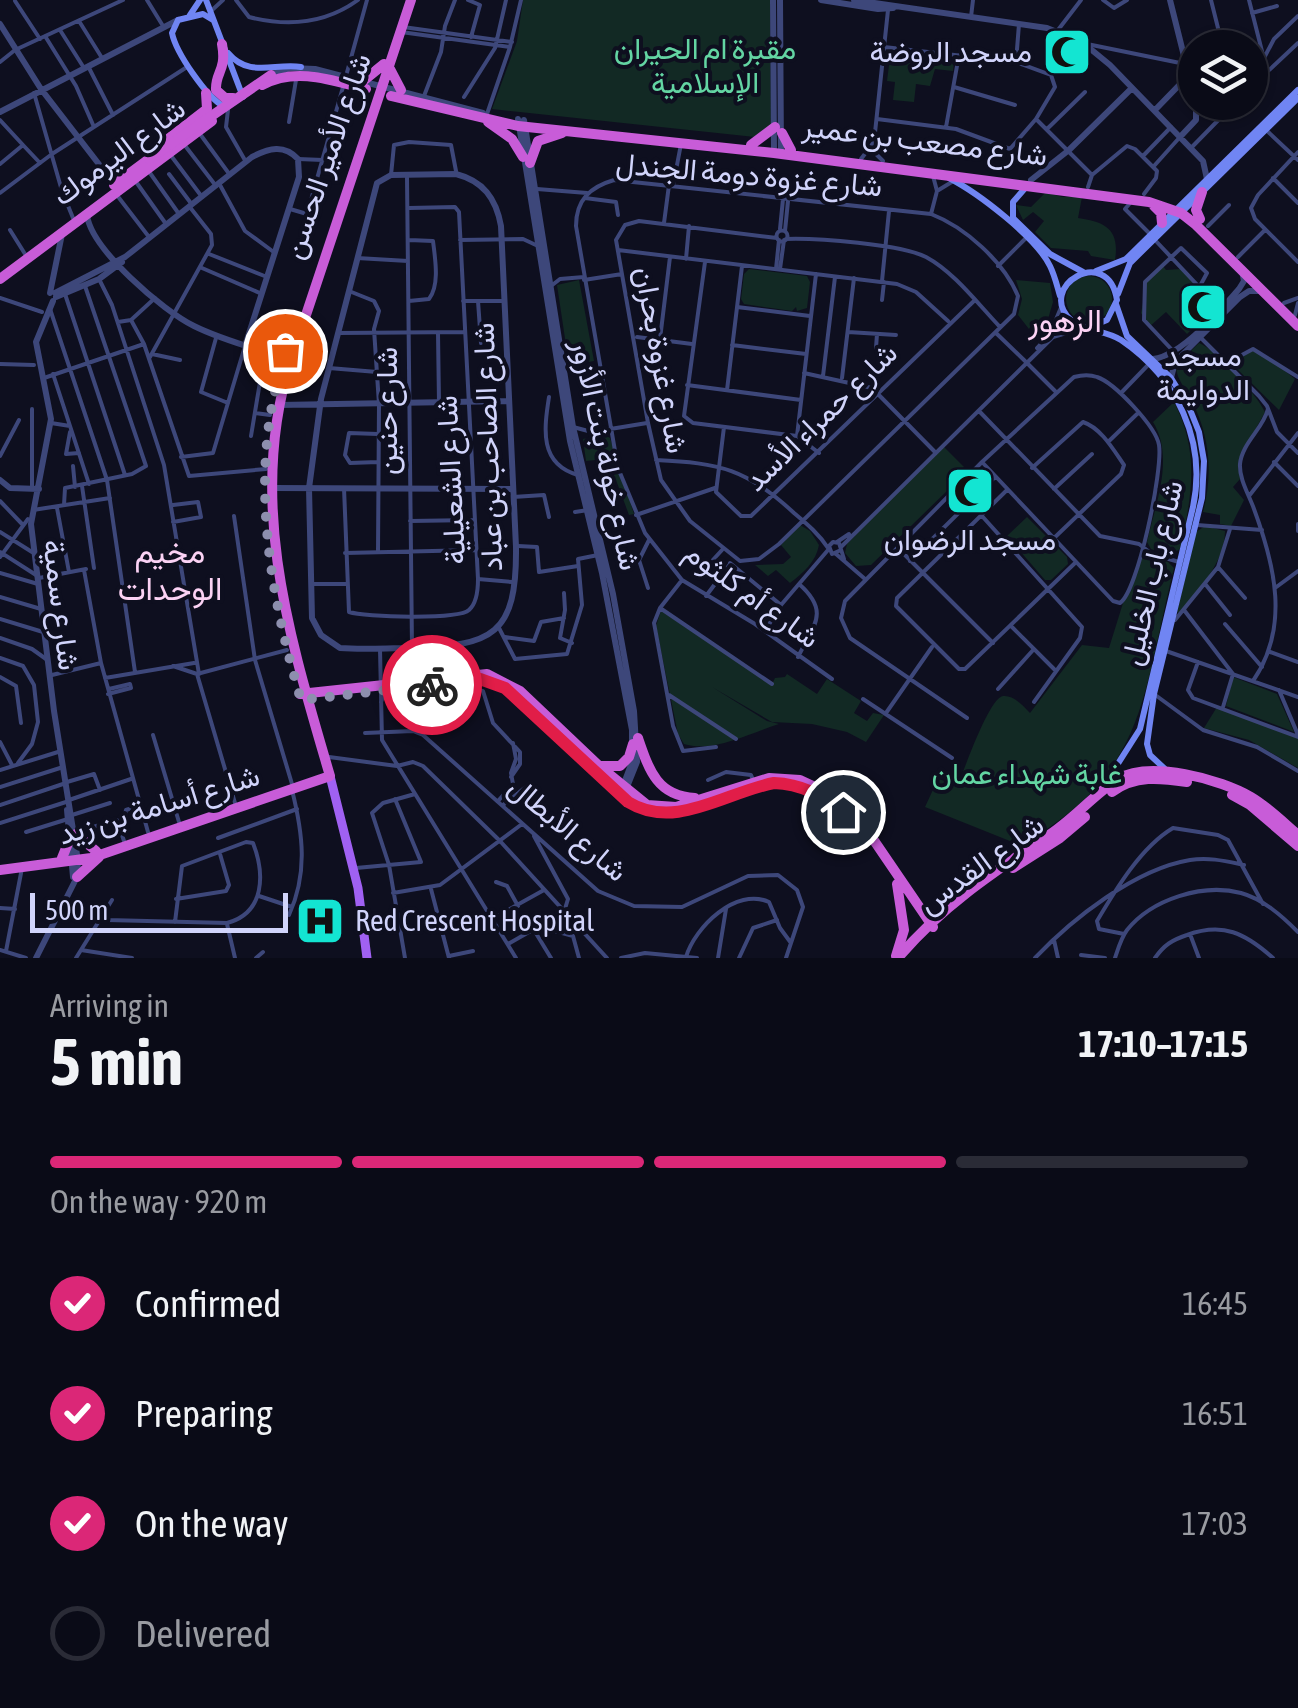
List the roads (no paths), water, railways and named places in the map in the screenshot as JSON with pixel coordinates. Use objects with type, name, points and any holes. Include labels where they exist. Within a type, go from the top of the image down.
[{"type":"highway","name":"شارع الأمير الحسن","points":[[387,65],[402,29],[408,0]]},
{"type":"highway","name":"شارع الأمير الحسن","points":[[324,771],[307,696],[289,645],[268,539],[266,469],[286,359],[408,0]]},
{"type":"highway","points":[[223,44],[225,66],[216,84],[220,95],[233,104]]},
{"type":"highway","points":[[372,110],[387,65]]},
{"type":"highway","points":[[379,91],[387,65]]},
{"type":"highway","name":"شارع اليرموك","points":[[0,276],[62,234],[128,178],[268,79],[311,72],[379,91]]},
{"type":"highway","name":"شارع اليرموك","points":[[268,79],[307,76],[379,91]]},
{"type":"highway","points":[[372,110],[388,102],[379,91]]},
{"type":"highway","name":"شارع مصعب بن عمير","points":[[379,91],[483,116],[573,131],[861,159],[1142,198]]},
{"type":"highway","points":[[128,178],[143,159],[207,109],[206,93]]},
{"type":"highway","name":"شارع اليرموك","points":[[149,164],[233,104]]},
{"type":"highway","points":[[483,116],[512,139],[527,160],[542,138],[573,131]]},
{"type":"highway","name":"شارع مصعب بن عمير","points":[[521,123],[751,145],[948,177],[1029,183],[1046,176],[1090,181],[1180,209],[1201,223],[1239,261]]},
{"type":"highway","points":[[751,145],[778,130],[780,151]]},
{"type":"highway","name":"شارع اليرموك","points":[[0,276],[112,191]]},
{"type":"highway","points":[[1142,198],[1167,223],[1201,223],[1196,210],[1202,192]]},
{"type":"highway","points":[[1239,261],[1263,290],[1298,312]]},
{"type":"highway","points":[[1239,261],[1298,312]]},
{"type":"highway","points":[[272,354],[286,359]]},
{"type":"highway","name":"شارع الأمير الحسن","points":[[274,410],[270,488],[289,645]]},
{"type":"highway","points":[[381,690],[459,675],[494,675],[599,766],[636,807],[662,814],[682,812],[763,785],[799,786],[831,803],[856,824],[929,927]]},
{"type":"highway","points":[[307,696],[480,679],[498,683],[518,693],[623,793],[657,808],[676,807],[754,782],[790,778],[835,798],[873,836],[929,927]]},
{"type":"highway","points":[[599,766],[620,766],[636,741]]},
{"type":"highway","points":[[636,741],[659,785],[680,796],[706,798]]},
{"type":"highway","name":"شارع أسامة بن زيد","points":[[0,867],[99,853],[292,788],[324,771]]},
{"type":"highway","name":"شارع القدس","points":[[906,958],[946,907],[1057,831],[1125,776],[1171,772],[1242,792],[1286,830],[1298,846]]},
{"type":"highway","name":"شارع القدس","points":[[897,958],[929,927],[1069,831],[1112,792],[1132,781],[1166,779],[1224,792],[1250,804],[1286,830]]},
{"type":"highway","name":"شارع أسامة بن زيد","points":[[99,853],[148,832],[292,788]]},
{"type":"highway","points":[[74,834],[99,853],[75,879]]},
{"type":"highway","points":[[74,834],[71,859],[75,879]]},
{"type":"highway","points":[[897,884],[904,930],[897,958]]},
{"type":"highway","points":[[917,908],[946,907]]},
{"type":"main road","points":[[190,16],[206,0],[223,44],[233,104]]},
{"type":"main road","points":[[212,16],[203,14],[178,20],[172,29],[173,40],[206,93],[233,104]]},
{"type":"main road","points":[[223,44],[236,62],[247,67],[302,67]]},
{"type":"main road","points":[[198,78],[208,77],[220,68],[223,44]]},
{"type":"main road","points":[[1180,209],[1202,192],[1298,94]]},
{"type":"main road","points":[[1152,237],[1126,268],[1107,320],[1089,327],[1071,320],[1062,302],[1070,280],[1122,262],[1298,94]]},
{"type":"main road","name":"شارع مصعب بن عمير","points":[[948,177],[983,199],[1026,238],[1050,266],[1062,302]]},
{"type":"main road","points":[[1029,183],[1013,202],[1013,218],[1050,254],[1109,281],[1116,302]]},
{"type":"main road","name":"شارع باب الخليل","points":[[1093,801],[1136,738],[1196,496],[1196,446],[1183,409],[1128,336],[1116,302]]},
{"type":"main road","name":"شارع باب الخليل","points":[[1089,327],[1120,339],[1171,378],[1194,419],[1204,460],[1196,525],[1160,649],[1148,730],[1148,751],[1154,761],[1171,772]]},
{"type":"main road","name":"شارع الأمير الحسن","points":[[324,771],[353,868],[368,958]]},
{"type":"street","points":[[0,62],[16,50],[123,0]]},
{"type":"street","points":[[147,0],[164,26]]},
{"type":"street","points":[[206,0],[221,1],[212,16]]},
{"type":"street","points":[[236,0],[249,16],[302,23],[341,12],[358,0]]},
{"type":"street","points":[[346,76],[367,0]]},
{"type":"street","points":[[429,97],[455,0]]},
{"type":"street","points":[[468,0],[480,5],[471,37]]},
{"type":"street","points":[[464,97],[496,42],[506,0]]},
{"type":"street","points":[[483,116],[511,44],[521,0]]},
{"type":"street","points":[[777,0],[778,130]]},
{"type":"street","points":[[821,0],[1058,30],[1082,42],[1178,63]]},
{"type":"street","points":[[854,0],[889,7]]},
{"type":"street","points":[[972,18],[973,0]]},
{"type":"street","points":[[1058,30],[1081,0]]},
{"type":"street","points":[[1103,0],[1114,8],[1127,0]]},
{"type":"street","points":[[1170,0],[1178,34]]},
{"type":"street","points":[[1212,0],[1218,30]]},
{"type":"street","points":[[1249,0],[1257,30]]},
{"type":"street","points":[[15,1],[69,75],[94,128]]},
{"type":"street","points":[[1252,13],[1277,6]]},
{"type":"street","points":[[883,162],[876,154],[874,142],[889,7]]},
{"type":"street","points":[[1268,50],[1298,16]]},
{"type":"street","points":[[79,20],[102,58]]},
{"type":"street","points":[[40,163],[0,116],[38,91],[178,20]]},
{"type":"street","points":[[0,24],[38,91],[79,137],[108,176],[112,191],[150,237]]},
{"type":"street","points":[[1016,62],[1019,24]]},
{"type":"street","points":[[402,29],[511,44]]},
{"type":"street","points":[[60,30],[113,115]]},
{"type":"street","points":[[154,31],[173,40]]},
{"type":"street","points":[[444,35],[496,42]]},
{"type":"street","points":[[1082,42],[1193,148],[1211,163],[1221,165]]},
{"type":"street","points":[[1268,70],[1298,43]]},
{"type":"street","points":[[877,119],[946,128],[1010,149],[1036,119],[1055,82],[1046,72],[1016,62],[884,47]]},
{"type":"street","points":[[946,128],[959,55]]},
{"type":"street","points":[[0,193],[52,154],[189,66]]},
{"type":"street","name":"شارع اليرموك","points":[[292,73],[302,67],[346,76],[379,91]]},
{"type":"street","points":[[289,122],[292,73]]},
{"type":"street","name":"شارع اليرموك","points":[[292,73],[343,87],[379,91]]},
{"type":"street","points":[[1154,110],[1178,86]]},
{"type":"street","points":[[290,208],[307,214],[343,87]]},
{"type":"street","points":[[954,87],[1016,104]]},
{"type":"street","points":[[1046,176],[1132,88]]},
{"type":"street","points":[[38,91],[52,154],[73,218]]},
{"type":"street","name":"شارع مصعب بن عمير","points":[[379,91],[429,97],[483,116]]},
{"type":"street","points":[[1047,129],[1085,92]]},
{"type":"street","points":[[226,127],[233,104]]},
{"type":"street","points":[[1036,119],[1069,150],[1090,181],[1123,147],[1132,147],[1154,166],[1156,178],[1142,198],[1125,209],[1219,308]]},
{"type":"street","points":[[1154,166],[1196,120]]},
{"type":"street","points":[[1193,148],[1219,120]]},
{"type":"street","points":[[212,122],[226,127],[246,162]]},
{"type":"street","name":"شارع خولة بنت الأزور","points":[[521,123],[579,475],[620,629],[636,741],[636,771],[623,793]]},
{"type":"street","points":[[1143,156],[1171,127]]},
{"type":"street","points":[[1265,129],[1297,156],[1258,195],[1252,208],[1255,219],[1298,262]]},
{"type":"street","points":[[198,132],[230,175]]},
{"type":"street","points":[[391,175],[394,145],[408,142],[451,146],[456,174],[391,175],[380,179],[375,187],[320,404],[309,488],[314,623],[326,641],[340,648],[451,648],[485,637],[498,626],[516,659],[565,654],[572,644],[582,605],[579,558],[598,555]]},
{"type":"street","points":[[861,159],[874,142]]},
{"type":"street","points":[[183,143],[218,185],[244,231],[275,253]]},
{"type":"street","points":[[664,223],[682,144]]},
{"type":"street","points":[[0,164],[23,145]]},
{"type":"street","points":[[1193,148],[1204,162],[1207,179]]},
{"type":"street","points":[[0,300],[52,300],[100,279],[246,162],[272,149],[286,150],[298,159],[322,160]]},
{"type":"street","points":[[169,153],[202,197]]},
{"type":"street","points":[[181,456],[214,453],[290,208],[300,170],[298,159]]},
{"type":"street","name":"شارع خولة بنت الأزور","points":[[527,160],[552,286],[557,347],[636,741]]},
{"type":"street","points":[[149,164],[180,214]]},
{"type":"street","points":[[150,356],[209,254],[211,234],[169,174]]},
{"type":"street","name":"شارع الصاحب بن عباد","points":[[456,174],[474,180],[492,197],[502,239],[516,582],[514,597],[498,626]]},
{"type":"street","name":"شارع حنين","points":[[407,175],[412,648]]},
{"type":"street","points":[[108,176],[128,178],[166,224]]},
{"type":"street","points":[[931,214],[937,190],[948,177]]},
{"type":"street","points":[[937,190],[948,177]]},
{"type":"street","points":[[1273,178],[1298,203]]},
{"type":"street","name":"شارع غزوة دومة الجندل","points":[[610,429],[576,218],[585,196],[614,180],[931,214],[961,229],[1015,288],[1016,311],[998,329]]},
{"type":"street","points":[[535,189],[616,202],[618,215]]},
{"type":"street","points":[[778,269],[786,199]]},
{"type":"street","points":[[1201,223],[1229,205]]},
{"type":"street","name":"شارع الشعيلية","points":[[346,584],[348,610],[352,614],[412,616],[464,613],[474,602],[478,580],[458,208],[409,208]]},
{"type":"street","points":[[882,300],[889,210]]},
{"type":"street","points":[[87,214],[94,235],[175,314],[216,336],[272,354]]},
{"type":"street","name":"شارع غزوة بحران","points":[[781,605],[675,502],[661,480],[617,236],[628,222],[782,236]]},
{"type":"street","points":[[686,259],[690,226]]},
{"type":"street","points":[[524,238],[536,228]]},
{"type":"street","points":[[10,230],[25,254]]},
{"type":"street","points":[[1171,378],[1175,362],[1242,284],[1239,261],[1266,230]]},
{"type":"street","points":[[62,234],[52,300],[107,480],[134,672]]},
{"type":"street","points":[[782,236],[885,248],[928,258],[974,300],[1056,391]]},
{"type":"street","points":[[460,240],[524,238],[540,248]]},
{"type":"street","points":[[998,266],[1026,238]]},
{"type":"street","points":[[409,240],[433,241],[435,283],[428,299],[409,301]]},
{"type":"street","points":[[1175,353],[1146,323],[1142,312],[1145,282],[1180,248],[1207,272],[1200,286]]},
{"type":"street","points":[[618,250],[883,281],[911,288],[950,322]]},
{"type":"street","points":[[209,254],[268,277]]},
{"type":"street","points":[[660,339],[670,257]]},
{"type":"street","points":[[357,258],[408,261]]},
{"type":"street","points":[[52,300],[118,262]]},
{"type":"street","points":[[705,262],[684,412],[688,421],[798,436],[819,453]]},
{"type":"street","points":[[726,390],[742,266]]},
{"type":"street","points":[[202,268],[262,294]]},
{"type":"street","points":[[550,275],[560,280],[622,274]]},
{"type":"street","points":[[798,436],[816,274]]},
{"type":"street","points":[[823,376],[835,276]]},
{"type":"street","points":[[842,380],[854,278]]},
{"type":"street","points":[[100,279],[118,322],[164,465],[195,663],[236,804]]},
{"type":"street","points":[[552,286],[560,280]]},
{"type":"street","points":[[69,572],[60,506],[63,490],[125,476],[146,465],[85,286]]},
{"type":"street","points":[[1120,394],[1151,362],[1175,353],[1244,294],[1263,290]]},
{"type":"street","points":[[348,291],[376,303],[378,311],[378,552]]},
{"type":"street","points":[[118,322],[131,320],[155,298]]},
{"type":"street","points":[[52,300],[87,363],[125,476]]},
{"type":"street","name":"شارع سمية","points":[[52,300],[32,336],[34,365],[48,414],[31,530],[74,834]]},
{"type":"street","name":"شارع سمية","points":[[52,300],[36,342],[50,423],[26,522],[38,579],[65,784]]},
{"type":"street","name":"شارع حمراء الأسد","points":[[724,428],[715,488],[720,499],[744,516],[754,514],[974,300]]},
{"type":"street","points":[[463,301],[505,301]]},
{"type":"street","points":[[478,301],[481,343]]},
{"type":"street","points":[[934,452],[979,411],[1050,334],[1062,302]]},
{"type":"street","points":[[737,307],[810,316]]},
{"type":"street","points":[[131,320],[150,356],[191,478],[266,469]]},
{"type":"street","points":[[765,631],[781,605],[824,558],[1052,337],[1089,327]]},
{"type":"street","points":[[706,596],[732,560],[754,561],[764,557],[998,329]]},
{"type":"street","points":[[339,332],[464,332]]},
{"type":"street","points":[[438,332],[439,403]]},
{"type":"street","points":[[848,332],[896,335]]},
{"type":"street","points":[[876,348],[877,334]]},
{"type":"street","points":[[1198,334],[1268,408],[1275,429],[1298,453]]},
{"type":"street","points":[[216,336],[201,392],[228,403]]},
{"type":"street","points":[[635,337],[692,344]]},
{"type":"street","points":[[42,378],[144,344]]},
{"type":"street","points":[[732,345],[806,354]]},
{"type":"street","points":[[1227,363],[1254,349],[1298,377]]},
{"type":"street","points":[[150,356],[180,360]]},
{"type":"street","points":[[0,364],[34,365]]},
{"type":"street","points":[[329,368],[377,372]]},
{"type":"street","points":[[804,373],[869,387],[934,452]]},
{"type":"street","points":[[53,374],[90,484]]},
{"type":"street","points":[[966,718],[845,632],[840,615],[842,606],[982,462],[1074,376],[1102,378],[1120,394],[1158,438],[1160,458],[1143,546],[1123,603],[1113,600],[1075,563],[982,462]]},
{"type":"street","points":[[251,436],[260,382]]},
{"type":"street","points":[[687,386],[801,400]]},
{"type":"street","points":[[549,397],[544,428],[546,450],[566,471],[579,475]]},
{"type":"street","points":[[255,412],[320,404],[508,400]]},
{"type":"street","points":[[1253,681],[1270,652],[1276,617],[1275,588],[1262,530],[1241,476],[1242,457],[1268,408]]},
{"type":"street","points":[[0,480],[8,488],[35,489],[32,409]]},
{"type":"street","points":[[979,411],[1103,538],[1143,546],[1152,554],[1179,562]]},
{"type":"street","points":[[1108,442],[1138,413]]},
{"type":"street","points":[[0,456],[19,420]]},
{"type":"street","points":[[1032,468],[1082,422],[1090,424],[1108,442],[1124,465],[1053,539]]},
{"type":"street","points":[[50,423],[70,427]]},
{"type":"street","points":[[577,445],[592,432],[648,423]]},
{"type":"street","points":[[70,427],[66,454],[79,453]]},
{"type":"street","points":[[573,427],[592,432]]},
{"type":"street","name":"شارع أم كلثوم","points":[[610,429],[621,478],[636,515],[649,540],[682,580],[765,631],[832,679]]},
{"type":"street","points":[[1250,496],[1298,433]]},
{"type":"street","points":[[378,434],[349,434],[345,455],[350,463],[378,462]]},
{"type":"street","points":[[1054,489],[1092,454]]},
{"type":"street","points":[[656,460],[719,466],[774,494],[865,579]]},
{"type":"street","points":[[1274,462],[1298,486]]},
{"type":"street","points":[[73,466],[94,568]]},
{"type":"street","points":[[910,561],[995,477]]},
{"type":"street","points":[[270,488],[472,489],[544,496],[549,517]]},
{"type":"street","points":[[310,584],[346,584],[344,488]]},
{"type":"street","points":[[636,515],[715,488]]},
{"type":"street","points":[[1006,490],[897,598],[896,604],[933,646],[963,670],[1075,563]]},
{"type":"street","points":[[33,510],[110,498]]},
{"type":"street","points":[[0,502],[26,522],[1,554],[38,579]]},
{"type":"street","points":[[171,506],[198,502],[201,518],[173,522]]},
{"type":"street","points":[[574,512],[588,510]]},
{"type":"street","points":[[234,516],[255,660],[296,809],[303,866],[288,915]]},
{"type":"street","points":[[982,516],[1082,627],[1080,638],[1034,702]]},
{"type":"street","points":[[410,521],[474,520]]},
{"type":"street","points":[[1298,524],[1298,532]]},
{"type":"street","points":[[1196,525],[1262,530]]},
{"type":"street","points":[[1169,627],[1218,567],[1230,530]]},
{"type":"street","points":[[0,532],[32,552]]},
{"type":"street","points":[[648,588],[639,558],[649,540]]},
{"type":"street","points":[[516,546],[537,546],[539,572],[578,566]]},
{"type":"street","points":[[898,548],[993,643]]},
{"type":"street","points":[[345,554],[476,550]]},
{"type":"street","points":[[712,562],[722,550]]},
{"type":"street","points":[[1218,567],[1245,598]]},
{"type":"street","points":[[1,576],[38,579],[85,570],[104,678],[148,832]]},
{"type":"street","points":[[1275,588],[1298,571]]},
{"type":"street","points":[[478,580],[516,582]]},
{"type":"street","points":[[682,580],[660,608],[654,623],[675,733],[683,751],[716,747]]},
{"type":"street","points":[[798,657],[818,612],[816,601],[800,584]]},
{"type":"street","points":[[1206,585],[1230,615]]},
{"type":"street","points":[[564,594],[561,640],[572,644]]},
{"type":"street","points":[[0,597],[41,609]]},
{"type":"street","points":[[660,608],[772,684]]},
{"type":"street","points":[[1184,610],[1233,674]]},
{"type":"street","points":[[505,637],[535,641],[541,622],[564,618]]},
{"type":"street","points":[[0,620],[43,632]]},
{"type":"street","points":[[1225,624],[1262,666]]},
{"type":"street","points":[[1011,626],[1055,670]]},
{"type":"street","points":[[0,638],[32,649],[46,659]]},
{"type":"street","points":[[173,666],[198,674],[255,660],[289,645]]},
{"type":"street","points":[[886,713],[933,646]]},
{"type":"street","points":[[32,649],[45,648]]},
{"type":"street","points":[[380,648],[380,731],[397,766],[516,958]]},
{"type":"street","points":[[451,648],[450,668],[459,675]]},
{"type":"street","points":[[998,689],[1034,649]]},
{"type":"street","points":[[1160,649],[1298,697]]},
{"type":"street","points":[[1270,652],[1298,662]]},
{"type":"street","points":[[0,658],[23,666],[34,684],[37,730],[15,764]]},
{"type":"street","points":[[1198,662],[1188,693],[1193,698],[1298,734]]},
{"type":"street","points":[[104,678],[195,663]]},
{"type":"street","points":[[50,676],[101,664]]},
{"type":"street","points":[[1223,709],[1233,674]]},
{"type":"street","points":[[0,677],[16,686],[21,723]]},
{"type":"street","points":[[428,686],[438,692],[481,690],[493,722],[512,740],[521,760],[501,803]]},
{"type":"street","points":[[1278,690],[1298,734]]},
{"type":"street","points":[[1154,694],[1203,730],[1257,746],[1298,772]]},
{"type":"street","points":[[669,695],[736,739]]},
{"type":"street","points":[[864,699],[952,758]]},
{"type":"street","name":"شارع الأبطال","points":[[364,732],[424,734],[598,892],[634,906],[682,908],[748,876],[778,875],[797,890],[803,902],[786,958]]},
{"type":"street","points":[[152,735],[179,822]]},
{"type":"street","points":[[0,742],[2,753],[15,764]]},
{"type":"street","points":[[0,770],[58,752]]},
{"type":"street","points":[[324,771],[414,762],[423,766],[500,841],[608,958]]},
{"type":"street","points":[[0,787],[60,768]]},
{"type":"street","points":[[708,780],[737,772],[751,776],[754,782]]},
{"type":"street","points":[[0,805],[94,774],[100,790]]},
{"type":"street","points":[[0,823],[133,778]]},
{"type":"street","points":[[501,803],[527,786],[542,801]]},
{"type":"street","points":[[405,958],[388,865],[372,813],[395,798],[414,794]]},
{"type":"street","points":[[353,868],[422,861],[395,798]]},
{"type":"street","points":[[26,832],[110,803]]},
{"type":"street","points":[[126,815],[126,810],[140,805]]},
{"type":"street","points":[[218,838],[296,809]]},
{"type":"street","points":[[74,834],[116,820],[124,841]]},
{"type":"street","points":[[394,893],[431,889],[522,824]]},
{"type":"street","points":[[1124,934],[1096,926],[1123,877],[1173,828],[1224,837],[1245,866],[1263,904]]},
{"type":"street","points":[[508,944],[564,912],[568,899],[533,834]]},
{"type":"street","points":[[65,902],[98,918],[175,922],[228,923],[247,914],[259,896],[254,844],[246,842],[182,866],[175,922]]},
{"type":"street","points":[[176,898],[226,892],[229,885],[220,852]]},
{"type":"street","points":[[1035,958],[1115,893],[1148,874],[1186,861],[1217,859],[1245,866]]},
{"type":"street","points":[[22,866],[16,909],[3,951],[26,958]]},
{"type":"street","points":[[36,958],[75,879]]},
{"type":"street","points":[[496,882],[507,886],[518,906]]},
{"type":"street","points":[[431,889],[449,957],[473,951]]},
{"type":"street","points":[[492,920],[544,890]]},
{"type":"street","points":[[1114,958],[1124,934],[1155,907],[1197,892],[1238,892],[1263,904],[1298,932]]},
{"type":"street","points":[[259,896],[292,907]]},
{"type":"street","points":[[686,957],[704,924],[743,901],[764,898],[772,905],[791,944]]},
{"type":"street","points":[[76,958],[112,900]]},
{"type":"street","points":[[0,908],[16,909]]},
{"type":"street","points":[[718,958],[726,909]]},
{"type":"street","points":[[740,958],[754,928],[777,920]]},
{"type":"street","points":[[228,923],[235,958]]},
{"type":"street","points":[[1156,958],[1168,943],[1208,928],[1228,928],[1273,958]]},
{"type":"street","points":[[534,930],[550,958]]},
{"type":"street","points":[[555,931],[573,936],[579,958]]},
{"type":"street","points":[[1190,934],[1199,958]]},
{"type":"street","points":[[1054,940],[1058,958]]},
{"type":"street","points":[[80,950],[132,958]]},
{"type":"street","points":[[256,958],[264,952]]},
{"type":"street","points":[[1081,955],[1105,958]]},
{"type":"street","points":[[621,958],[696,958]]},
{"type":"place","name":"مسجد الروضة","points":[[1067,52]]},
{"type":"place","name":"مسجد الدوايمة","points":[[1203,307]]},
{"type":"place","name":"مسجد الرضوان","points":[[970,491]]},
{"type":"place","name":"Red Crescent Hospital","points":[[320,921]]},
{"type":"district","name":"الزهور","points":[[1065,321]]},
{"type":"district","name":"مخيم الوحدات","points":[[170,570]]},
{"type":"park label","name":"مقبرة ام الحيران الإسلامية","points":[[705,66]]},
{"type":"park label","name":"غابة شهداء عمان","points":[[1027,774]]}]
